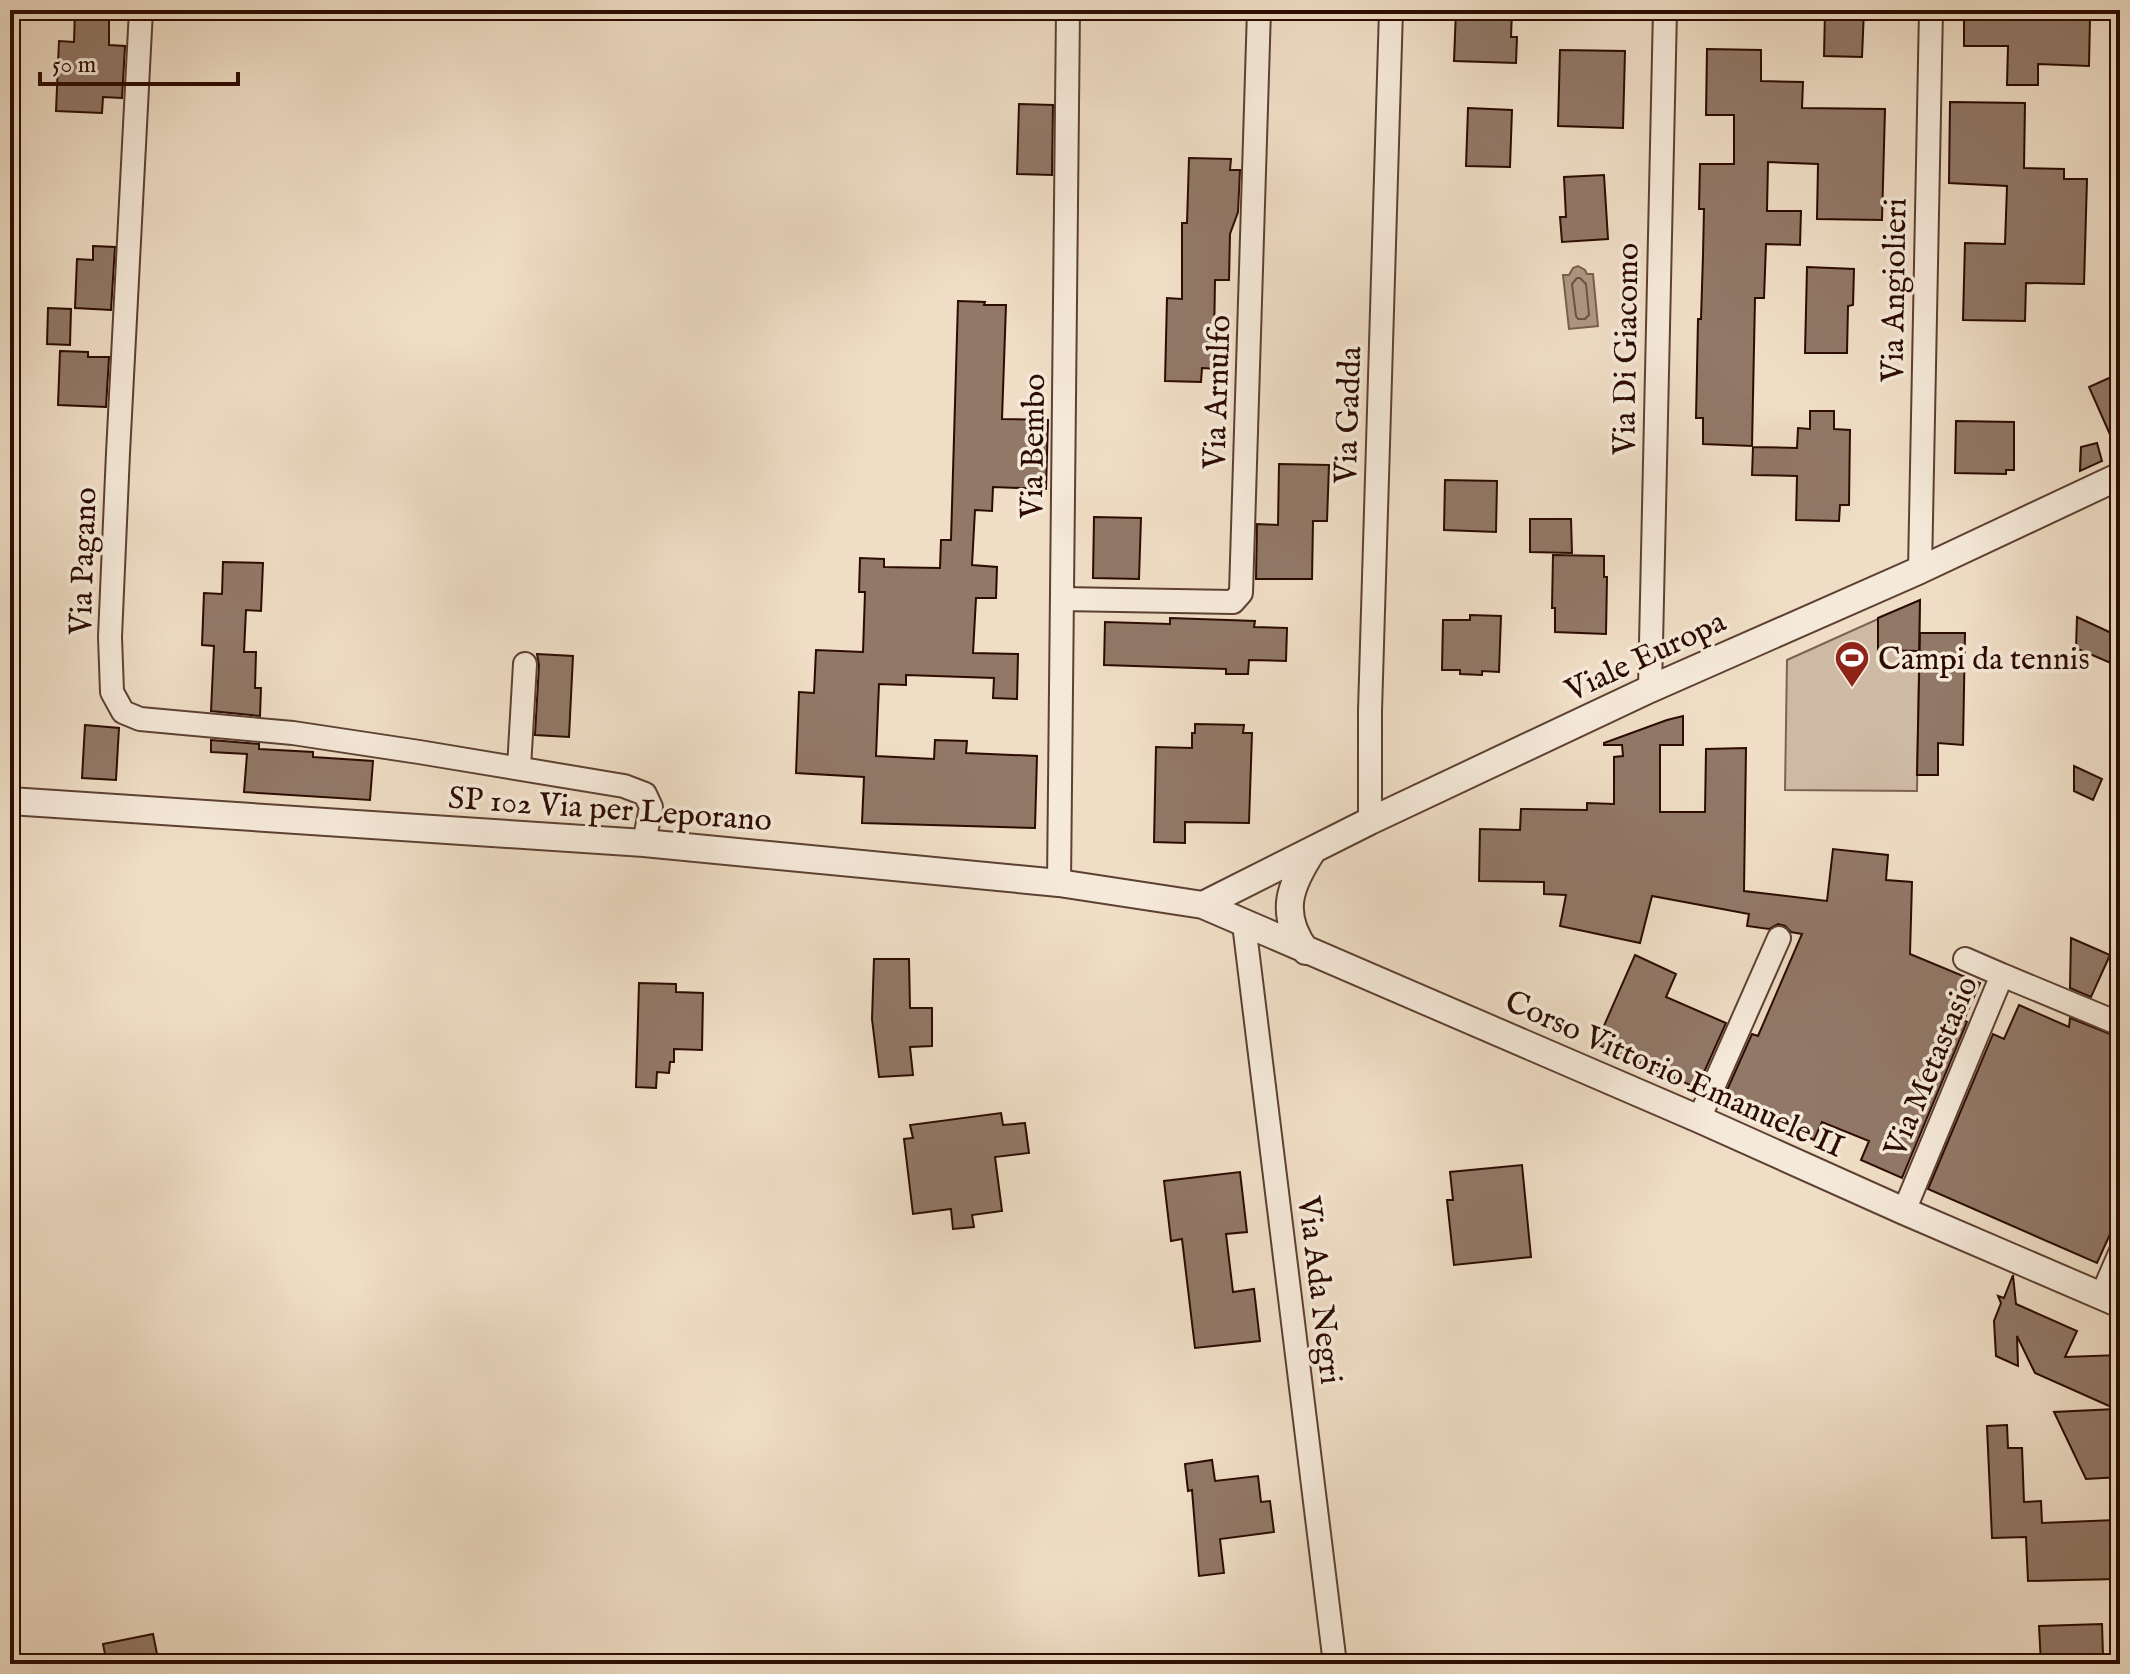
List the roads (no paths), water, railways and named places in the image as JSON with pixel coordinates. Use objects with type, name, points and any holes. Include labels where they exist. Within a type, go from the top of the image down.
[{"type":"street","name":"Via Pagano","points":[[141,10],[110,637],[112,692],[123,712],[140,719],[293,733],[624,786],[645,794],[651,807],[644,843]]},
{"type":"street","name":"Via Bembo","points":[[1059,883],[1068,10]]},
{"type":"street","name":"Via Arnulfo","points":[[1062,599],[1233,602],[1241,593],[1259,10]]},
{"type":"street","name":"Via Gadda","points":[[1370,821],[1391,10]]},
{"type":"street","name":"Via Di Giacomo","points":[[1650,689],[1665,10]]},
{"type":"street","name":"Via Angiolieri","points":[[1920,570],[1931,10]]},
{"type":"street","name":"Viale Europa","points":[[1203,905],[1370,821],[1650,689],[1920,570],[2120,476]]},
{"type":"street","points":[[519,768],[525,664]]},
{"type":"street","name":"SP 102 Via per Leporano","points":[[10,801],[644,843],[1059,883],[1203,905]]},
{"type":"street","points":[[1306,951],[1291,921],[1290,899],[1296,877],[1313,850]]},
{"type":"street","name":"Corso Vittorio Emanuele II","points":[[1203,905],[2111,1300]]},
{"type":"street","name":"Via Ada Negri","points":[[1244,924],[1335,1664]]},
{"type":"street","points":[[1699,1119],[1779,938]]},
{"type":"street","points":[[1965,959],[2002,975]]},
{"type":"street","name":"Via Metastasio","points":[[1904,1211],[2002,975],[2120,1024]]},
{"type":"street","points":[[2111,1300],[2120,1253]]},
{"type":"water","points":[[1578,266],[1587,274],[1593,274],[1598,326],[1569,329],[1563,275],[1569,275]]},
{"type":"place","name":"Campi da tennis","points":[[1852,689]]}]
